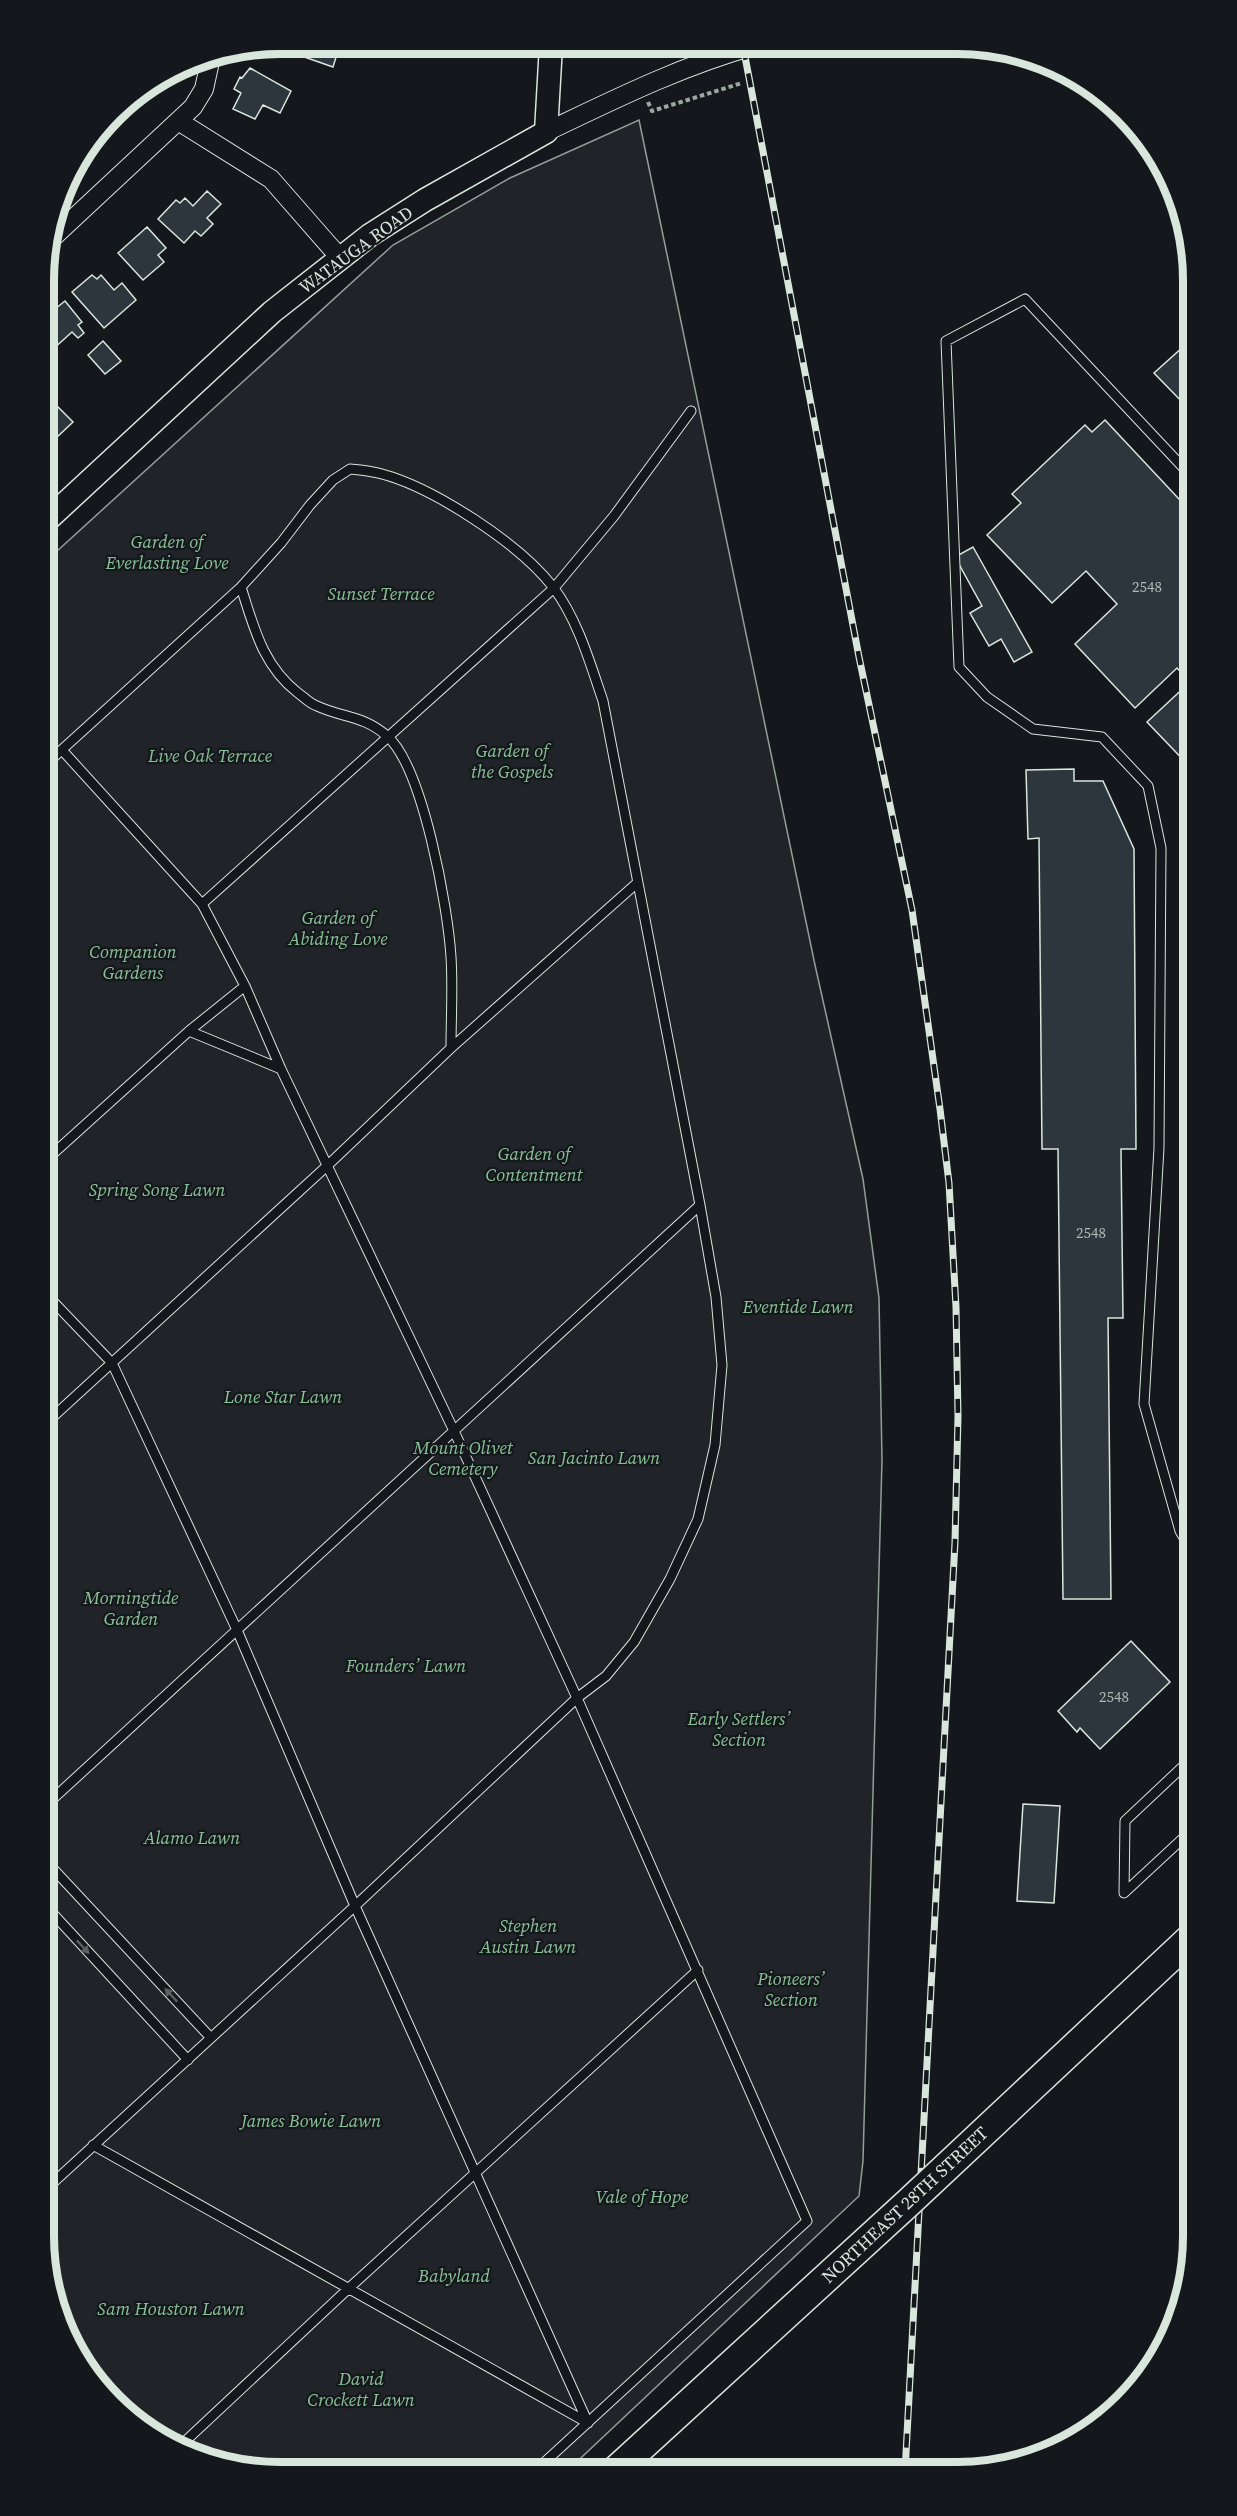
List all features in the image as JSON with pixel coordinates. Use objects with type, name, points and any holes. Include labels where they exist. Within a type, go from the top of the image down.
[{"type":"main road","name":"NORTHEAST 28TH STREET","points":[[626,2462],[908,2203],[1183,1945]]},
{"type":"street","points":[[546,132],[550,54]]},
{"type":"street","name":"WATAUGA ROAD","points":[[54,514],[272,312],[370,235],[425,200],[546,132],[642,88],[727,54]]},
{"type":"street","points":[[59,232],[180,122],[204,89],[209,65]]},
{"type":"street","points":[[180,122],[271,179],[342,259]]},
{"type":"lane","points":[[1183,467],[1025,299],[946,341],[959,667],[987,697],[1033,729],[1102,737],[1148,786],[1161,848],[1160,1136],[1144,1404],[1183,1537]]},
{"type":"lane","points":[[202,903],[554,588],[600,534],[691,411]]},
{"type":"lane","points":[[54,757],[241,587],[333,480],[350,469],[383,474],[433,496],[482,525],[521,552],[554,588],[582,641],[603,701],[700,1205],[716,1297],[722,1365],[715,1445],[698,1519],[670,1580],[634,1642],[606,1676],[577,1698],[356,1906],[54,2181]]},
{"type":"lane","points":[[241,587],[261,648],[285,682],[315,706],[364,720],[389,737],[404,758],[437,860],[451,956],[451,1048]]},
{"type":"lane","points":[[62,750],[202,903],[245,986],[281,1069],[454,1431],[577,1698],[807,2221],[545,2462]]},
{"type":"lane","points":[[54,1416],[328,1165],[451,1048],[638,883]]},
{"type":"lane","points":[[54,1153],[189,1031],[245,986]]},
{"type":"lane","points":[[189,1031],[281,1069]]},
{"type":"lane","points":[[54,1797],[700,1205]]},
{"type":"lane","points":[[54,1303],[112,1364],[237,1630],[356,1906],[588,2423]]},
{"type":"lane","points":[[1183,1766],[1125,1821],[1124,1893],[1183,1838]]},
{"type":"lane","points":[[54,1869],[211,2038]]},
{"type":"lane","points":[[54,1915],[188,2060]]},
{"type":"lane","points":[[185,2441],[348,2289],[698,1970]]},
{"type":"lane","points":[[93,2145],[588,2423]]},
{"type":"path","points":[[642,88],[652,111],[742,84]]},
{"type":"green space","name":"Mount Olivet Cemetery","points":[[639,120],[815,965],[863,1179],[879,1298],[882,1460],[863,2161],[859,2196],[577,2462],[265,2462],[236,2458],[193,2445],[154,2424],[120,2396],[92,2362],[71,2323],[58,2280],[54,2251],[54,554],[393,245],[510,178]]},
{"type":"building","points":[[296,54],[337,54],[333,67]]},
{"type":"building","points":[[250,68],[291,91],[280,113],[263,105],[255,119],[233,109],[241,93],[234,89],[240,77],[242,78]]},
{"type":"building","points":[[207,191],[221,204],[207,218],[213,224],[201,236],[195,231],[184,243],[158,219],[176,200],[180,203],[185,198],[193,206]]},
{"type":"building","points":[[147,227],[166,248],[158,255],[164,262],[143,280],[118,253]]},
{"type":"building","points":[[92,275],[97,279],[101,275],[114,290],[122,283],[136,300],[104,328],[72,292]]},
{"type":"building","points":[[65,301],[82,322],[78,325],[84,333],[78,338],[72,332],[54,348],[54,310]]},
{"type":"building","points":[[103,341],[121,361],[105,374],[88,355]]},
{"type":"building","points":[[1183,347],[1183,403],[1154,373]]},
{"type":"building","points":[[56,405],[73,422],[56,438],[54,436],[54,407]]},
{"type":"building","points":[[1105,420],[1183,503],[1183,674],[1177,668],[1135,708],[1075,644],[1117,604],[1086,571],[1052,603],[987,535],[1021,503],[1012,494],[1085,425],[1092,432]]},
{"type":"building","points":[[973,547],[1032,652],[1014,662],[1001,639],[989,646],[970,613],[982,606],[955,557]]},
{"type":"building","points":[[1183,689],[1183,760],[1147,722]]},
{"type":"building","points":[[1074,769],[1074,781],[1103,781],[1134,849],[1136,1149],[1121,1149],[1123,1318],[1108,1318],[1111,1599],[1063,1599],[1058,1149],[1042,1149],[1039,838],[1028,839],[1026,770]]},
{"type":"building","points":[[1131,1641],[1170,1682],[1100,1749],[1080,1728],[1077,1732],[1058,1711]]},
{"type":"building","points":[[1023,1804],[1060,1806],[1054,1903],[1017,1901]]},
{"type":"railway","points":[[745,54],[859,657],[912,910],[949,1183],[956,1307],[958,1416],[955,1542],[906,2462]]},
{"type":"park label","name":"Garden of Everlasting Love","points":[[167,552]]},
{"type":"park label","name":"Sunset Terrace","points":[[381,594]]},
{"type":"park label","name":"Live Oak Terrace","points":[[210,756]]},
{"type":"park label","name":"Garden of the Gospels","points":[[512,762]]},
{"type":"park label","name":"Garden of Abiding Love","points":[[338,928]]},
{"type":"park label","name":"Companion Gardens","points":[[133,962]]},
{"type":"park label","name":"Garden of Contentment","points":[[534,1164]]},
{"type":"park label","name":"Spring Song Lawn","points":[[157,1190]]},
{"type":"park label","name":"Eventide Lawn","points":[[798,1307]]},
{"type":"park label","name":"Lone Star Lawn","points":[[283,1397]]},
{"type":"park label","name":"San Jacinto Lawn","points":[[594,1458]]},
{"type":"park label","name":"Morningtide Garden","points":[[131,1608]]},
{"type":"park label","name":"Founders’ Lawn","points":[[406,1666]]},
{"type":"park label","name":"Early Settlers’ Section","points":[[739,1729]]},
{"type":"park label","name":"Alamo Lawn","points":[[192,1838]]},
{"type":"park label","name":"Stephen Austin Lawn","points":[[528,1936]]},
{"type":"park label","name":"Pioneers’ Section","points":[[791,1989]]},
{"type":"park label","name":"James Bowie Lawn","points":[[311,2121]]},
{"type":"park label","name":"Vale of Hope","points":[[642,2197]]},
{"type":"park label","name":"Babyland","points":[[454,2276]]},
{"type":"park label","name":"Sam Houston Lawn","points":[[171,2309]]},
{"type":"park label","name":"David Crockett Lawn","points":[[361,2389]]}]
